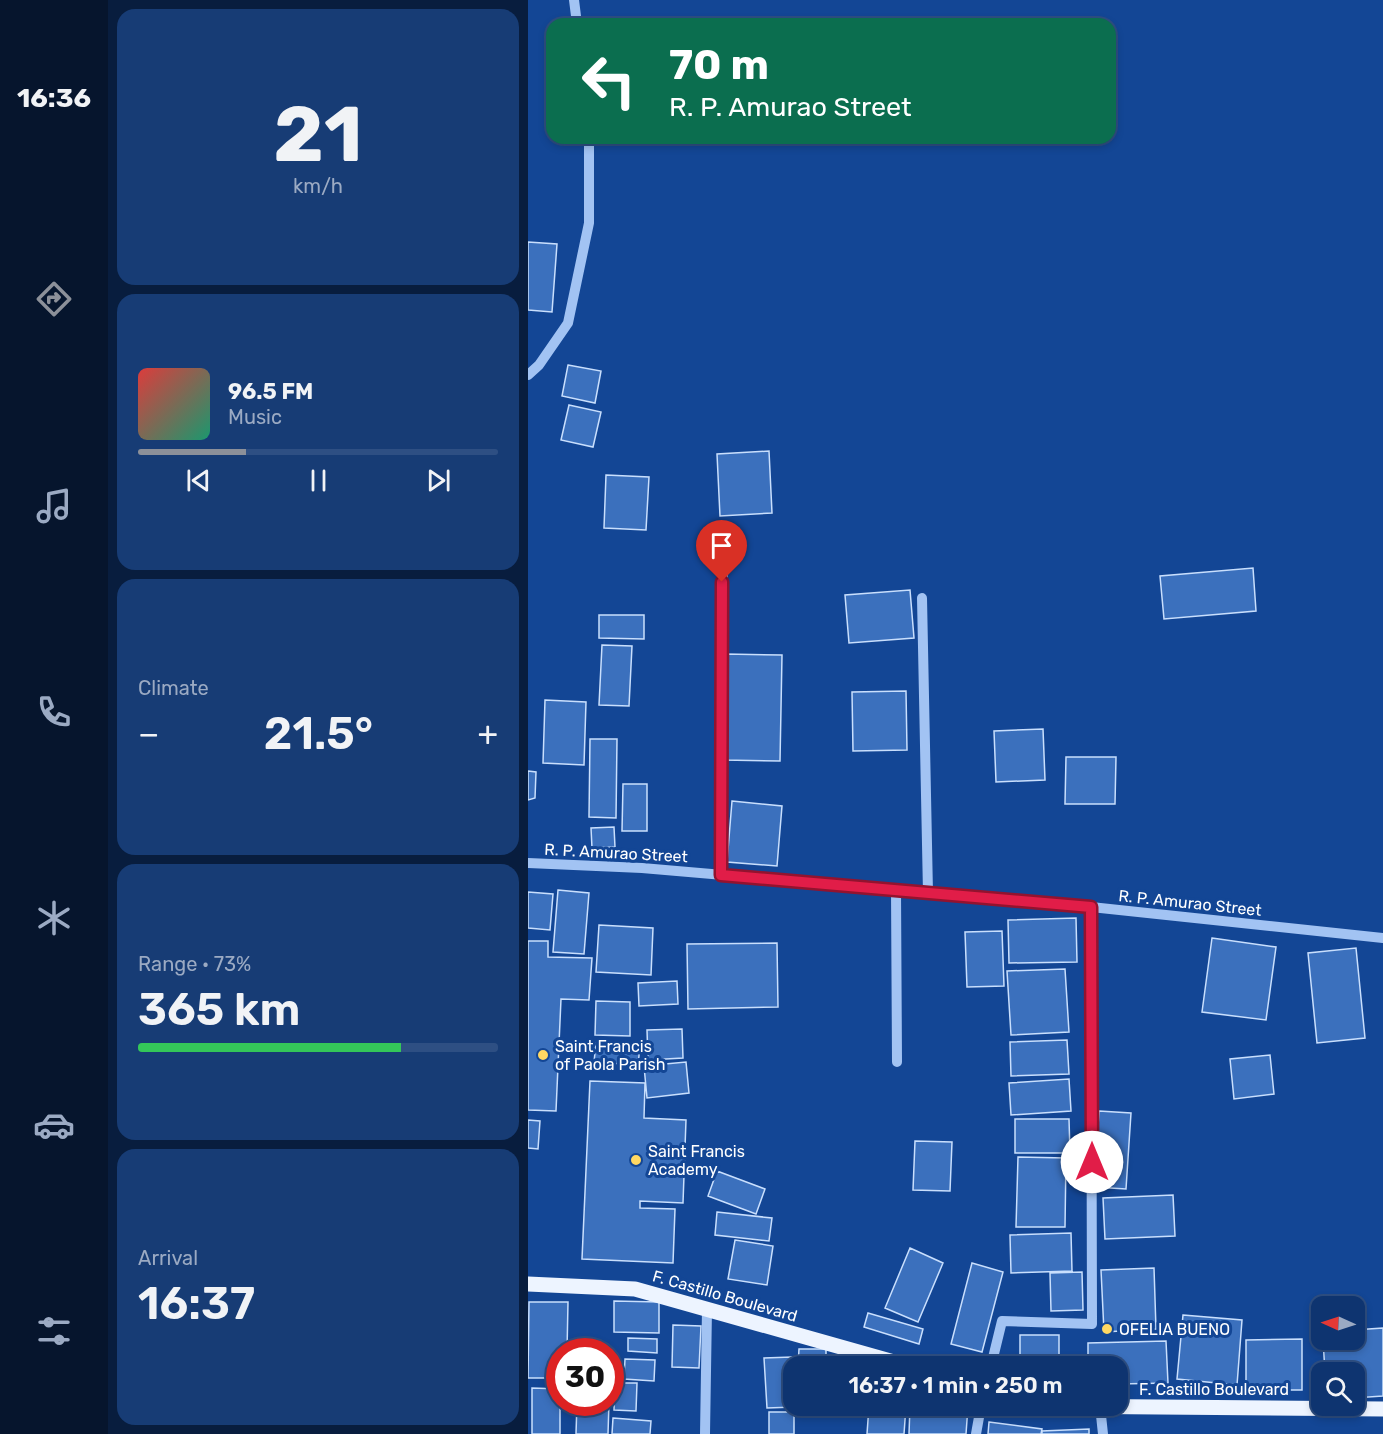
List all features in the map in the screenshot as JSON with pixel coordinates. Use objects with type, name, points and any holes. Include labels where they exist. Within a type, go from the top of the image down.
[{"type":"main road","name":"F. Castillo Boulevard","points":[[528,1284],[635,1289],[874,1356]]},
{"type":"main road","name":"F. Castillo Boulevard","points":[[1128,1406],[1383,1409]]},
{"type":"street","points":[[574,0],[576,18]]},
{"type":"street","points":[[528,375],[539,365],[568,323],[590,223],[589,144]]},
{"type":"street","points":[[721,875],[723,537]]},
{"type":"street","points":[[922,598],[928,893]]},
{"type":"street","name":"R. P. Amurao Street","points":[[528,863],[642,868],[1091,907],[1383,938]]},
{"type":"street","points":[[896,890],[897,1062]]},
{"type":"street","points":[[994,1356],[1002,1321],[1092,1324],[1091,907]]},
{"type":"street","points":[[705,1434],[707,1309]]},
{"type":"street","points":[[976,1434],[979,1416]]},
{"type":"street","points":[[1101,1416],[1103,1434]]},
{"type":"building","points":[[528,242],[557,244],[552,312],[528,310]]},
{"type":"building","points":[[568,365],[601,371],[595,403],[562,396]]},
{"type":"building","points":[[569,405],[601,412],[593,447],[561,440]]},
{"type":"building","points":[[769,451],[772,513],[720,516],[717,454]]},
{"type":"building","points":[[606,475],[649,477],[646,530],[604,528]]},
{"type":"building","points":[[1253,568],[1256,611],[1164,619],[1160,576]]},
{"type":"building","points":[[910,590],[914,638],[849,643],[845,595]]},
{"type":"building","points":[[599,615],[644,615],[644,639],[599,638]]},
{"type":"building","points":[[602,645],[632,646],[629,706],[599,705]]},
{"type":"building","points":[[725,654],[782,655],[780,761],[723,760]]},
{"type":"building","points":[[906,691],[907,750],[853,751],[852,692]]},
{"type":"building","points":[[545,700],[586,702],[584,765],[543,763]]},
{"type":"building","points":[[1043,729],[1045,780],[996,782],[994,731]]},
{"type":"building","points":[[590,739],[617,739],[616,818],[589,817]]},
{"type":"building","points":[[1066,757],[1116,757],[1115,804],[1065,804]]},
{"type":"building","points":[[528,771],[536,772],[535,798],[528,800]]},
{"type":"building","points":[[623,784],[647,784],[647,831],[622,831]]},
{"type":"building","points":[[732,801],[782,806],[777,866],[727,862]]},
{"type":"building","points":[[614,827],[615,847],[592,848],[591,828]]},
{"type":"building","points":[[558,890],[589,893],[584,954],[553,952]]},
{"type":"building","points":[[528,892],[553,894],[550,930],[528,928]]},
{"type":"building","points":[[1076,918],[1077,962],[1009,963],[1008,920]]},
{"type":"building","points":[[599,925],[653,928],[651,975],[596,972]]},
{"type":"building","points":[[1002,931],[1004,986],[967,987],[965,932]]},
{"type":"building","points":[[1212,938],[1276,947],[1266,1020],[1202,1012]]},
{"type":"building","name":"Saint Francis of Paola Parish","points":[[528,941],[548,941],[548,957],[592,958],[589,1000],[561,999],[556,1111],[528,1110]]},
{"type":"building","points":[[777,943],[778,1007],[688,1009],[687,944]]},
{"type":"building","points":[[1356,948],[1365,1038],[1317,1043],[1308,953]]},
{"type":"building","points":[[1065,969],[1069,1032],[1011,1035],[1007,971]]},
{"type":"building","points":[[677,981],[678,1004],[639,1006],[638,983]]},
{"type":"building","points":[[596,1001],[630,1002],[630,1036],[595,1035]]},
{"type":"building","points":[[682,1029],[683,1058],[648,1060],[647,1030]]},
{"type":"building","points":[[1067,1040],[1069,1074],[1011,1076],[1010,1042]]},
{"type":"building","points":[[596,1043],[640,1046],[638,1065],[594,1062]]},
{"type":"building","points":[[1270,1055],[1274,1094],[1234,1099],[1230,1059]]},
{"type":"building","points":[[686,1062],[689,1093],[647,1098],[644,1066]]},
{"type":"building","points":[[1069,1079],[1071,1111],[1011,1115],[1009,1083]]},
{"type":"building","name":"Saint Francis Academy","points":[[590,1081],[645,1083],[644,1118],[686,1120],[683,1203],[640,1201],[640,1208],[675,1209],[673,1263],[582,1259]]},
{"type":"building","points":[[1099,1111],[1131,1113],[1126,1189],[1094,1187]]},
{"type":"building","points":[[1015,1119],[1069,1119],[1070,1153],[1015,1153]]},
{"type":"building","points":[[528,1120],[540,1121],[538,1149],[528,1148]]},
{"type":"building","points":[[915,1141],[952,1142],[950,1191],[913,1190]]},
{"type":"building","points":[[1018,1157],[1066,1158],[1065,1227],[1016,1227]]},
{"type":"building","points":[[717,1171],[765,1189],[756,1214],[708,1196]]},
{"type":"building","points":[[1173,1195],[1175,1236],[1105,1239],[1103,1198]]},
{"type":"building","points":[[717,1212],[772,1218],[769,1241],[715,1235]]},
{"type":"building","points":[[1071,1233],[1072,1271],[1011,1273],[1010,1235]]},
{"type":"building","points":[[735,1240],[773,1246],[767,1285],[728,1279]]},
{"type":"building","points":[[910,1248],[943,1263],[918,1322],[885,1308]]},
{"type":"building","points":[[972,1263],[1003,1272],[982,1352],[951,1344]]},
{"type":"building","points":[[1154,1268],[1156,1329],[1104,1332],[1101,1270]]},
{"type":"building","points":[[1082,1272],[1083,1310],[1051,1311],[1050,1273]]},
{"type":"building","points":[[614,1301],[659,1302],[659,1333],[614,1332]]},
{"type":"building","points":[[529,1302],[568,1302],[567,1338],[546,1338],[546,1378],[528,1378]]},
{"type":"building","points":[[868,1313],[923,1329],[919,1344],[864,1327]]},
{"type":"building","points":[[1183,1315],[1242,1320],[1237,1385],[1177,1379]]},
{"type":"building","points":[[673,1325],[701,1326],[699,1368],[672,1367]]},
{"type":"building","points":[[1383,1328],[1383,1396],[1365,1397],[1365,1362],[1324,1362],[1324,1350],[1365,1350],[1365,1329]]},
{"type":"building","points":[[1020,1335],[1059,1335],[1059,1356],[1020,1356]]},
{"type":"building","points":[[628,1338],[657,1339],[657,1353],[628,1351]]},
{"type":"building","points":[[1302,1339],[1302,1390],[1246,1390],[1246,1340]]},
{"type":"building","points":[[1166,1341],[1168,1383],[1128,1384],[1128,1356],[1088,1356],[1088,1343]]},
{"type":"building","points":[[799,1349],[826,1349],[826,1356],[799,1356]]},
{"type":"building","points":[[783,1357],[783,1407],[767,1408],[764,1358]]},
{"type":"building","points":[[625,1359],[655,1360],[654,1381],[624,1379]]},
{"type":"building","points":[[624,1383],[637,1383],[636,1411],[624,1410]]},
{"type":"building","points":[[532,1388],[546,1388],[546,1416],[560,1416],[560,1434],[532,1434]]},
{"type":"building","points":[[769,1412],[783,1412],[783,1416],[794,1416],[794,1434],[769,1434]]},
{"type":"building","points":[[577,1416],[609,1416],[608,1434],[576,1434]]},
{"type":"building","points":[[868,1416],[905,1416],[904,1434],[867,1434]]},
{"type":"building","points":[[910,1416],[967,1416],[966,1434],[909,1434]]},
{"type":"building","points":[[613,1418],[651,1421],[650,1434],[612,1434]]},
{"type":"building","points":[[989,1422],[1042,1429],[1041,1434],[988,1434]]},
{"type":"building","points":[[1089,1429],[1089,1434],[1042,1434],[1042,1431]]},
{"type":"place","name":"Saint Francis of Paola Parish","points":[[543,1055]]},
{"type":"place","name":"Saint Francis Academy","points":[[636,1160]]},
{"type":"place","name":"OFELIA BUENO","points":[[1107,1329]]},
{"type":"route","points":[[722,582],[721,875],[1091,907],[1092,1162]]}]
